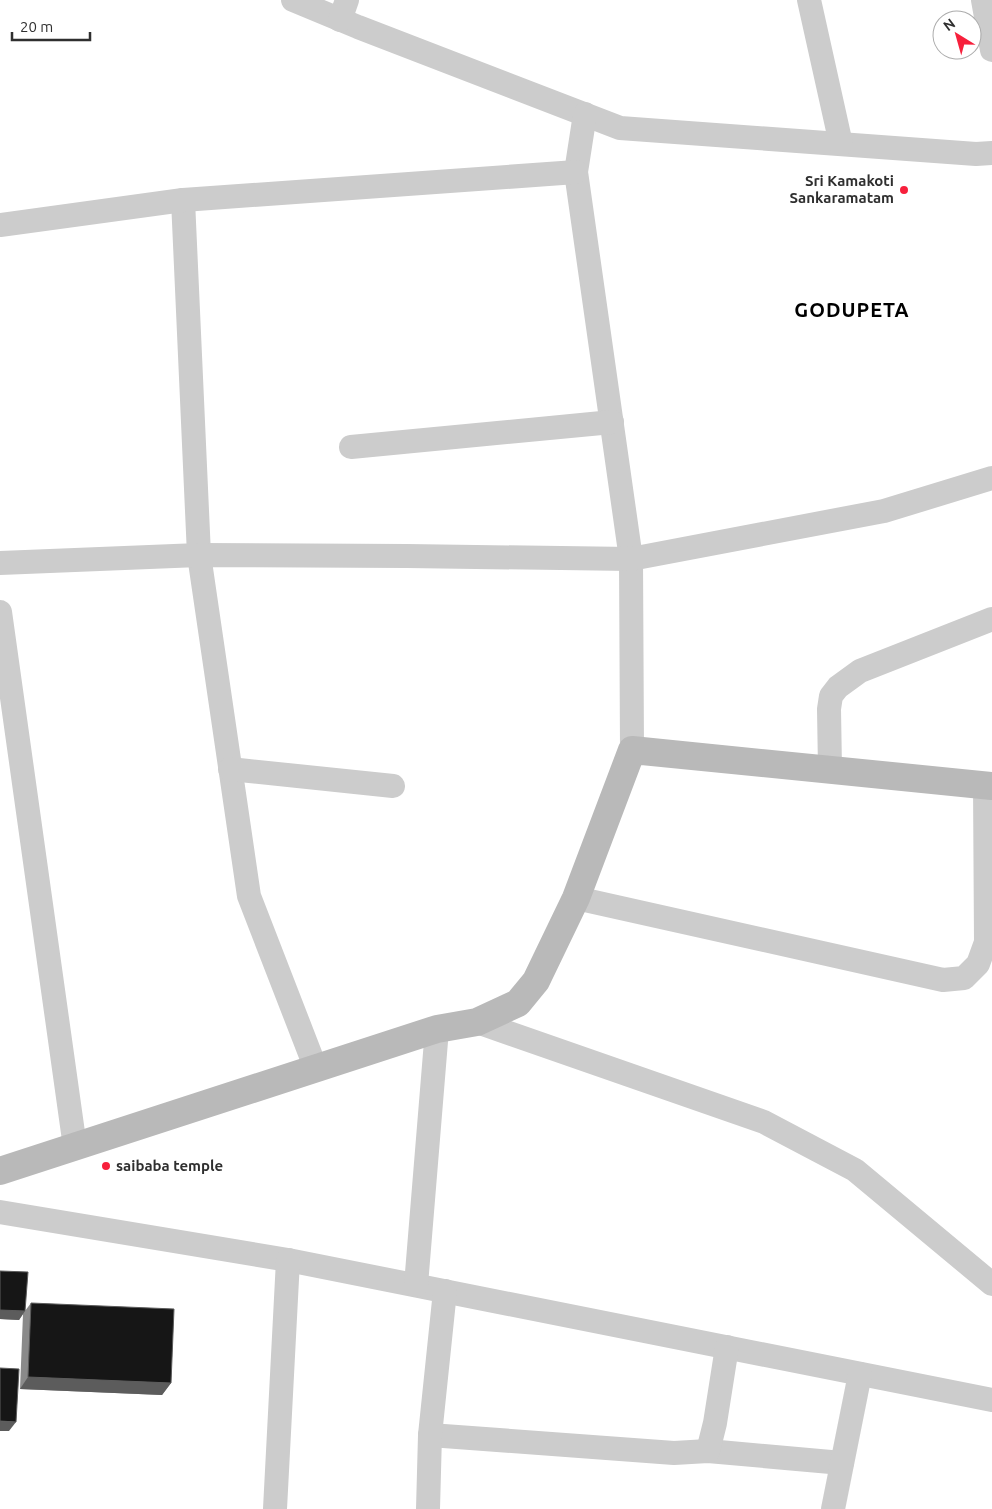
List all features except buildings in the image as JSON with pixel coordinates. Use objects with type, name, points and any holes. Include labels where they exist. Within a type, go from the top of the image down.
[{"type":"street","points":[[293,0],[343,10],[620,128],[976,154],[992,153]]},
{"type":"street","points":[[809,0],[841,144]]},
{"type":"street","points":[[982,0],[992,50]]},
{"type":"street","points":[[0,1171],[437,1029],[476,1022],[518,1003],[536,981],[576,898],[632,750],[631,559],[576,172],[585,114]]},
{"type":"street","points":[[0,225],[183,200],[576,172]]},
{"type":"street","points":[[183,200],[199,555],[249,896],[316,1069]]},
{"type":"street","points":[[351,447],[612,422]]},
{"type":"street","points":[[0,564],[199,555],[631,559],[884,511],[992,478]]},
{"type":"street","points":[[0,612],[76,1147]]},
{"type":"street","points":[[830,769],[829,709],[831,696],[838,687],[860,671],[992,619]]},
{"type":"street","points":[[576,898],[943,980],[964,978],[978,964],[986,942],[989,785],[632,750]]},
{"type":"street","points":[[230,769],[393,786]]},
{"type":"street","points":[[476,1022],[764,1122],[855,1170],[992,1284]]},
{"type":"street","points":[[416,1285],[437,1029]]},
{"type":"street","points":[[0,1212],[288,1260],[992,1400]]},
{"type":"street","points":[[275,1509],[288,1260]]},
{"type":"street","points":[[428,1509],[430,1435],[445,1291]]},
{"type":"street","points":[[708,1451],[715,1423],[728,1347]]},
{"type":"street","points":[[833,1509],[860,1374]]},
{"type":"street","points":[[430,1435],[674,1452],[708,1451],[842,1463]]},
{"type":"place","name":"Sri Kamakoti Sankaramatam","points":[[904,190]]},
{"type":"place","name":"saibaba temple","points":[[106,1166]]},
{"type":"district","name":"GODUPETA","points":[[852,310]]}]
